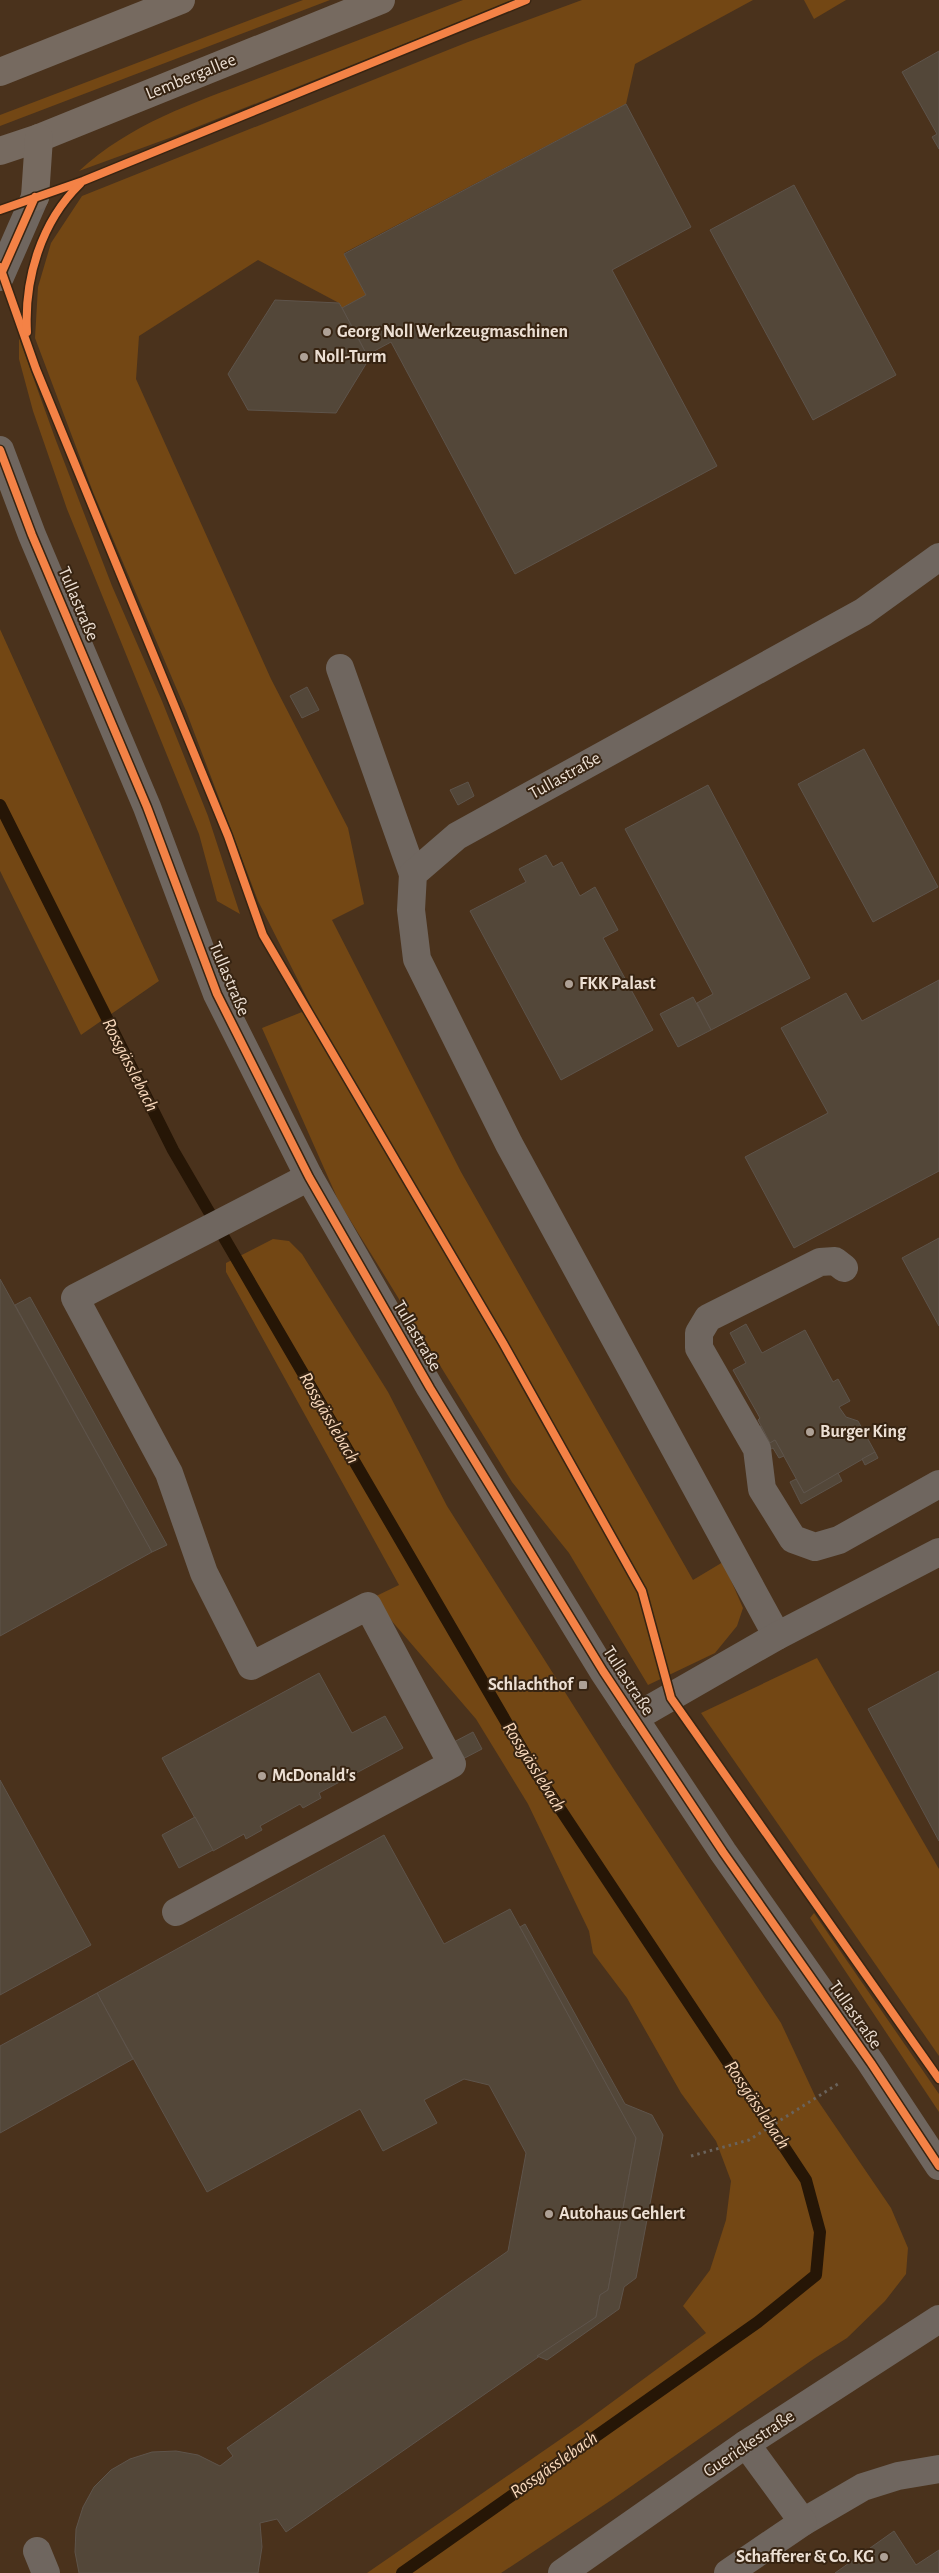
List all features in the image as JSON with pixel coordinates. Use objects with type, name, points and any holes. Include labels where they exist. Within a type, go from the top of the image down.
[{"type":"main road","points":[[0,72],[181,0]]},
{"type":"main road","name":"Lembergallee","points":[[0,151],[40,138],[381,0]]},
{"type":"main road","points":[[35,197],[40,138]]},
{"type":"street","points":[[0,277],[35,197]]},
{"type":"street","name":"Tullastraße","points":[[0,450],[32,535],[147,807],[217,994],[309,1177],[430,1388],[634,1718],[723,1852],[871,2063],[939,2166]]},
{"type":"street","name":"Tullastraße","points":[[0,494],[32,535]]},
{"type":"street","name":"Tullastraße","points":[[413,874],[457,836],[863,612],[939,557]]},
{"type":"street","points":[[340,668],[413,874],[411,910],[417,958],[509,1144],[777,1636]]},
{"type":"street","points":[[176,1912],[452,1764],[368,1606],[251,1666],[204,1574],[169,1473],[76,1298],[191,1240],[309,1177]]},
{"type":"street","points":[[844,1268],[835,1261],[820,1262],[708,1318],[699,1333],[699,1348],[757,1449],[762,1489],[793,1539],[815,1547],[839,1540],[939,1484]]},
{"type":"street","name":"Tullastraße","points":[[634,1718],[777,1636],[939,1552]]},
{"type":"street","name":"Guerickestraße","points":[[562,2573],[746,2444],[939,2319]]},
{"type":"street","points":[[746,2444],[803,2522]]},
{"type":"street","points":[[728,2573],[803,2522],[863,2487],[898,2476],[939,2469]]},
{"type":"path","points":[[691,2156],[749,2140],[871,2063]]},
{"type":"shaded area","points":[[0,0],[939,0],[939,2573],[0,2573],[0,871],[81,1035],[159,981],[0,629]]},
{"type":"shaded area","points":[[303,0],[330,0],[0,126],[0,115]]},
{"type":"shaded area","points":[[463,0],[514,0],[172,137],[79,171],[122,139],[168,114]]},
{"type":"shaded area","points":[[582,0],[753,0],[635,64],[626,104],[344,253],[366,295],[342,308],[339,303],[258,260],[139,336],[136,379],[271,679],[348,828],[364,904],[332,920],[461,1172],[693,1580],[723,1562],[743,1608],[737,1626],[715,1653],[648,1685],[569,1553],[512,1482],[339,1202],[262,1028],[312,1008],[258,901],[186,711],[93,492],[35,338],[38,287],[51,243],[82,196],[468,42]]},
{"type":"shaded area","points":[[804,0],[846,0],[814,19]]},
{"type":"shaded area","points":[[19,338],[112,586],[162,701],[208,816],[240,914],[217,901],[199,834],[67,509],[33,411],[19,359]]},
{"type":"shaded area","points":[[0,629],[159,981],[81,1035],[0,871]]},
{"type":"shaded area","points":[[273,1239],[289,1241],[302,1254],[388,1392],[447,1506],[613,1768],[781,2023],[816,2098],[891,2208],[908,2248],[906,2274],[885,2301],[847,2338],[815,2358],[613,2499],[501,2573],[367,2573],[581,2425],[706,2333],[683,2306],[710,2270],[726,2220],[731,2181],[716,2141],[681,2093],[627,1998],[593,1953],[589,1931],[528,1804],[476,1719],[372,1598],[399,1585],[226,1272],[226,1263]]},
{"type":"shaded area","points":[[817,1658],[939,1869],[939,2056],[701,1713]]},
{"type":"shaded area","points":[[814,1913],[939,2094],[939,2112],[810,1918]]},
{"type":"building","points":[[939,51],[939,149],[932,137],[937,134],[902,72]]},
{"type":"building","points":[[626,104],[691,227],[612,270],[717,466],[515,574],[391,342],[367,355],[342,308],[366,295],[344,254]]},
{"type":"building","points":[[794,185],[896,375],[813,420],[710,230]]},
{"type":"building","name":"Noll-Turm","points":[[275,300],[339,303],[342,308],[369,359],[336,413],[248,410],[228,374]]},
{"type":"building","points":[[307,687],[319,710],[302,718],[290,696]]},
{"type":"building","points":[[864,749],[938,887],[873,922],[798,784]]},
{"type":"building","points":[[468,782],[474,796],[458,805],[450,790]]},
{"type":"building","points":[[708,785],[810,978],[711,1030],[697,1003],[713,994],[625,829]]},
{"type":"building","name":"FKK Palast","points":[[546,855],[553,867],[562,862],[580,896],[595,887],[618,930],[603,938],[653,1030],[561,1080],[470,911],[526,882],[519,869]]},
{"type":"building","points":[[939,980],[939,1171],[794,1248],[745,1157],[828,1113],[781,1028],[846,993],[862,1021]]},
{"type":"building","points":[[693,997],[711,1030],[678,1047],[660,1014]]},
{"type":"building","points":[[939,1238],[939,1326],[902,1258]]},
{"type":"building","points":[[0,1279],[152,1552],[0,1636]]},
{"type":"building","points":[[30,1297],[167,1545],[152,1552],[15,1305]]},
{"type":"building","points":[[746,1324],[762,1353],[805,1330],[833,1382],[838,1379],[850,1401],[839,1407],[846,1417],[858,1421],[875,1452],[804,1493],[775,1440],[770,1443],[758,1420],[760,1418],[733,1370],[746,1363],[730,1333]]},
{"type":"building","points":[[761,1426],[770,1443],[775,1440],[784,1456],[779,1458],[773,1448],[767,1451],[755,1430]]},
{"type":"building","points":[[875,1452],[878,1458],[865,1465],[862,1459]]},
{"type":"building","points":[[838,1473],[842,1481],[801,1504],[790,1482],[796,1479],[804,1493]]},
{"type":"building","points":[[939,1671],[939,1841],[868,1709]]},
{"type":"building","name":"McDonald's","points":[[319,1673],[352,1733],[385,1716],[403,1748],[319,1793],[321,1798],[303,1808],[300,1804],[260,1826],[262,1830],[246,1839],[244,1834],[213,1851],[162,1758]]},
{"type":"building","points":[[473,1732],[482,1749],[459,1761],[450,1744]]},
{"type":"building","points":[[0,1780],[91,1945],[0,1995]]},
{"type":"building","points":[[195,1817],[213,1850],[179,1868],[162,1835]]},
{"type":"building","points":[[384,1835],[444,1944],[510,1909],[636,2138],[608,2290],[600,2295],[596,2317],[286,2532],[277,2519],[260,2523],[262,2547],[258,2573],[79,2573],[75,2552],[76,2529],[83,2507],[94,2487],[111,2470],[130,2459],[152,2452],[176,2451],[198,2455],[220,2466],[233,2456],[227,2448],[508,2251],[526,2153],[489,2085],[464,2079],[424,2100],[437,2123],[383,2151],[360,2109],[207,2192],[97,1993]]},
{"type":"building","points":[[525,1924],[625,2104],[652,2115],[663,2135],[636,2278],[624,2287],[619,2309],[547,2360],[537,2356],[596,2317],[600,2295],[608,2290],[636,2138],[520,1927]]},
{"type":"building","points":[[97,1993],[133,2059],[0,2133],[0,2046]]},
{"type":"building","name":"Schafferer & Co. KG","points":[[894,2531],[916,2565],[939,2550],[939,2573],[835,2573]]},
{"type":"waterway","name":"Rossgässlebach","points":[[0,805],[173,1150],[533,1768],[806,2180],[820,2232],[816,2275],[758,2322],[402,2573]]},
{"type":"cycle path","points":[[0,210],[83,181],[526,0]]},
{"type":"cycle path","points":[[27,332],[29,292],[38,252],[55,216],[66,199],[80,184]]},
{"type":"cycle path","points":[[2,272],[35,197]]},
{"type":"cycle path","points":[[0,267],[36,369],[228,836],[263,935],[503,1343],[642,1591],[671,1698],[939,2079]]},
{"type":"cycle path","points":[[0,450],[32,535],[147,807],[217,994],[309,1177],[430,1388],[603,1671],[723,1852],[871,2063],[939,2166]]},
{"type":"place","name":"Georg Noll Werkzeugmaschinen","points":[[327,332]]},
{"type":"place","name":"Noll-Turm","points":[[304,357]]},
{"type":"place","name":"FKK Palast","points":[[569,984]]},
{"type":"place","name":"Burger King","points":[[810,1432]]},
{"type":"place","name":"Schlachthof","points":[[583,1685]]},
{"type":"place","name":"McDonald's","points":[[262,1776]]},
{"type":"place","name":"Autohaus Gehlert","points":[[549,2214]]},
{"type":"place","name":"Schafferer & Co. KG","points":[[884,2557]]}]
